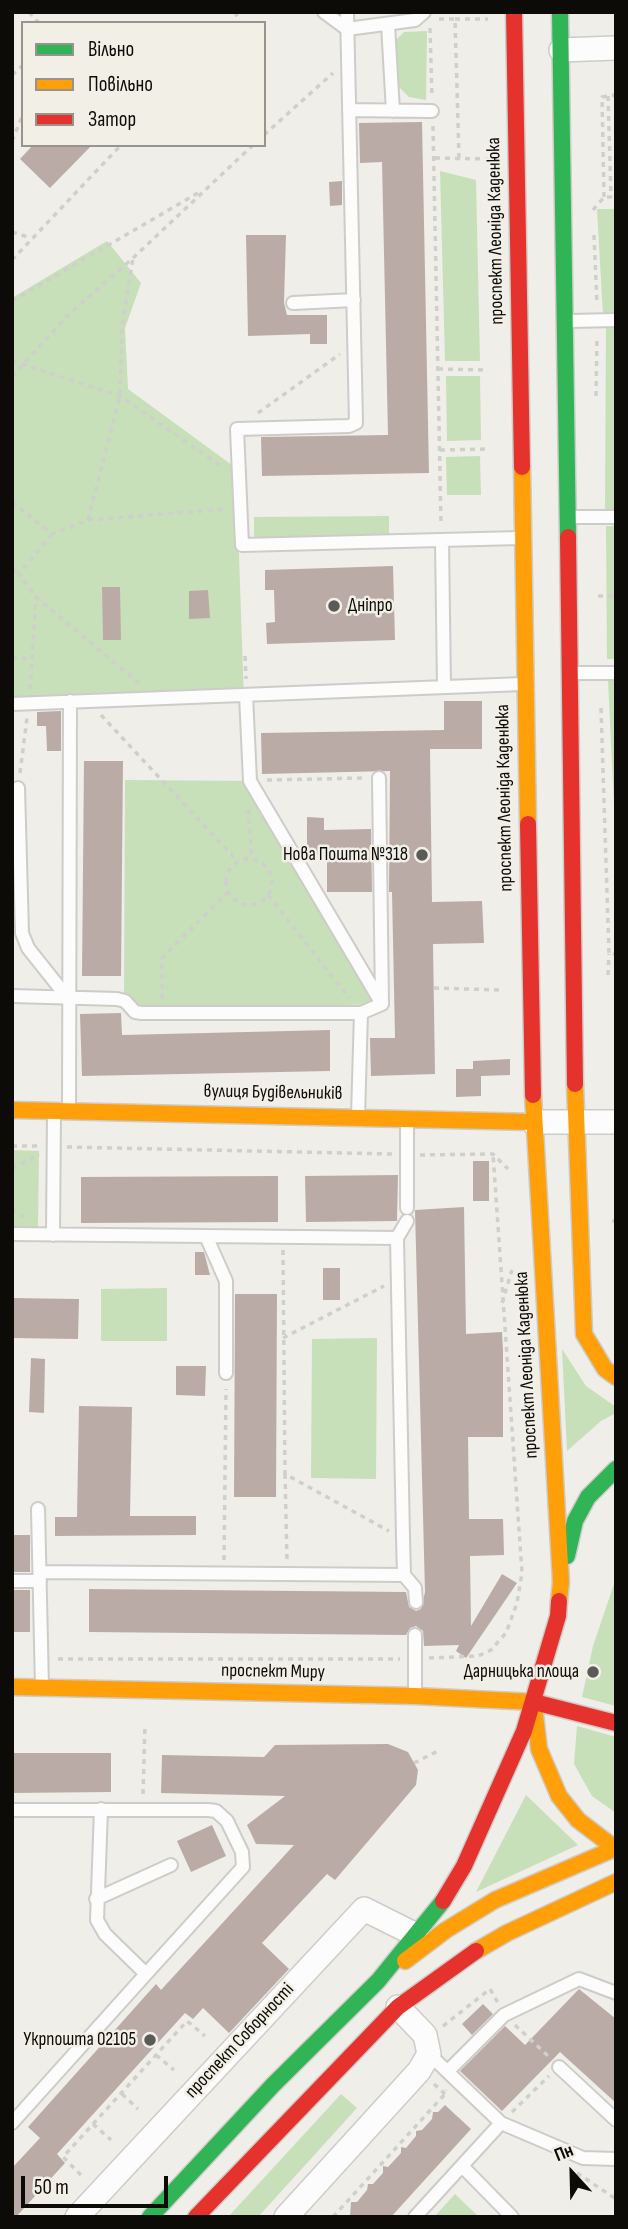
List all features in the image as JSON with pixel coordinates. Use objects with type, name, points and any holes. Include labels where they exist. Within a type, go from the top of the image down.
[{"type":"main road","name":"проспект Леоніда Каденюка","points":[[514,12],[533,1122],[561,1582]]},
{"type":"main road","points":[[560,12],[576,1123],[584,1334],[605,1369],[616,1377]]},
{"type":"main road","name":"вулиця Будівельників","points":[[12,1110],[533,1122]]},
{"type":"main road","points":[[150,2217],[274,2085],[378,1981],[443,1901],[464,1866],[534,1702],[558,1616],[561,1582],[575,1521],[588,1497],[616,1469]]},
{"type":"main road","name":"проспект Миру","points":[[12,1688],[415,1696],[534,1702],[616,1723]]},
{"type":"main road","points":[[378,1981],[446,1930],[495,1900],[615,1848],[578,1819],[559,1796],[539,1749],[534,1702]]},
{"type":"main road","points":[[196,2217],[398,2007],[454,1964],[506,1933],[616,1882]]},
{"type":"street","points":[[561,50],[616,48]]},
{"type":"street","points":[[533,1122],[616,1122]]},
{"type":"street","name":"проспект Соборності","points":[[77,2217],[364,1909],[416,1935]]},
{"type":"street","points":[[286,2217],[419,2071],[431,2044],[398,2007]]},
{"type":"lane","points":[[324,12],[347,29],[415,20],[424,12]]},
{"type":"lane","points":[[347,12],[357,418],[353,426],[237,429],[242,545],[522,538]]},
{"type":"lane","points":[[388,25],[393,111]]},
{"type":"lane","points":[[349,110],[432,111]]},
{"type":"lane","points":[[293,303],[354,300]]},
{"type":"lane","points":[[566,321],[616,320]]},
{"type":"lane","points":[[569,517],[616,517]]},
{"type":"lane","points":[[442,541],[444,687]]},
{"type":"lane","points":[[570,673],[616,673]]},
{"type":"lane","points":[[12,704],[524,684]]},
{"type":"lane","points":[[246,695],[250,781],[382,1004]]},
{"type":"lane","points":[[53,1235],[53,1147],[61,1110],[67,997],[70,701]]},
{"type":"lane","points":[[379,778],[382,1004]]},
{"type":"lane","points":[[18,788],[22,933],[28,948],[67,997]]},
{"type":"lane","points":[[12,996],[117,999],[138,1013],[361,1013],[382,1004]]},
{"type":"lane","points":[[358,1116],[361,1013]]},
{"type":"lane","points":[[407,1118],[407,1214],[397,1238],[397,1279],[404,1575],[415,1588],[416,1601]]},
{"type":"lane","points":[[12,1234],[397,1238]]},
{"type":"lane","points":[[206,1236],[226,1281],[226,1373]]},
{"type":"lane","points":[[38,1508],[42,1688]]},
{"type":"lane","points":[[12,1581],[40,1576],[404,1575]]},
{"type":"lane","points":[[415,1635],[415,1696]]},
{"type":"lane","points":[[101,1809],[96,1899],[99,1927],[146,1975]]},
{"type":"lane","points":[[12,1810],[216,1811],[228,1821],[244,1860],[239,1873],[12,2123]]},
{"type":"lane","points":[[96,1899],[171,1865]]},
{"type":"lane","points":[[448,2071],[504,2015],[579,1979],[616,1993]]},
{"type":"lane","points":[[431,2044],[448,2071],[501,2123],[583,2158],[616,2159]]},
{"type":"lane","points":[[559,2067],[616,2120]]},
{"type":"lane","points":[[415,2217],[501,2123]]},
{"type":"lane","points":[[461,2166],[512,2217]]},
{"type":"path","points":[[442,541],[430,19],[489,19]]},
{"type":"path","points":[[455,19],[459,158]]},
{"type":"path","points":[[266,133],[347,60]]},
{"type":"path","points":[[604,197],[602,97],[616,95]]},
{"type":"path","points":[[594,220],[593,207],[604,197],[613,197],[608,96]]},
{"type":"path","points":[[12,141],[21,119]]},
{"type":"path","points":[[12,260],[119,147]]},
{"type":"path","points":[[12,377],[67,316],[134,258],[251,147]]},
{"type":"path","points":[[433,158],[488,159]]},
{"type":"path","points":[[12,301],[204,190]]},
{"type":"path","points":[[12,232],[31,238]]},
{"type":"path","points":[[594,233],[596,399]]},
{"type":"path","points":[[88,520],[120,396],[121,327],[134,258]]},
{"type":"path","points":[[237,429],[355,343]]},
{"type":"path","points":[[12,361],[120,396],[239,478]]},
{"type":"path","points":[[438,369],[488,370]]},
{"type":"path","points":[[440,450],[490,449]]},
{"type":"path","points":[[12,502],[52,534]]},
{"type":"path","points":[[19,574],[52,534],[88,520],[240,508]]},
{"type":"path","points":[[12,569],[36,597],[157,698]]},
{"type":"path","points":[[597,583],[598,609]]},
{"type":"path","points":[[598,596],[616,596]]},
{"type":"path","points":[[245,656],[246,695]]},
{"type":"path","points":[[12,658],[31,659]]},
{"type":"path","points":[[600,673],[608,975]]},
{"type":"path","points":[[88,701],[238,862]]},
{"type":"path","points":[[252,859],[247,802],[250,781],[379,778]]},
{"type":"path","points":[[252,859],[260,861],[271,873],[272,888],[256,905],[237,903],[228,892],[227,874],[238,862],[252,859]]},
{"type":"path","points":[[162,1013],[162,958],[228,892]]},
{"type":"path","points":[[268,895],[361,1013]]},
{"type":"path","points":[[609,954],[616,954]]},
{"type":"path","points":[[434,988],[501,990]]},
{"type":"path","points":[[12,1146],[407,1155],[493,1154],[509,1171]]},
{"type":"path","points":[[12,1170],[53,1147]]},
{"type":"path","points":[[41,1659],[415,1659],[478,1656],[491,1650],[506,1633],[517,1603],[522,1573],[501,1305],[493,1154]]},
{"type":"path","points":[[283,1237],[287,1574]]},
{"type":"path","points":[[501,1305],[511,1276]]},
{"type":"path","points":[[284,1338],[397,1279]]},
{"type":"path","points":[[223,1574],[226,1373]]},
{"type":"path","points":[[285,1474],[403,1538]]},
{"type":"path","points":[[143,1810],[145,1724]]},
{"type":"path","points":[[414,1763],[438,1751]]},
{"type":"path","points":[[431,2044],[490,1989]]},
{"type":"path","points":[[501,2123],[559,2067],[504,2015]]},
{"type":"path","points":[[81,2175],[63,2157],[187,2021],[205,2036]]},
{"type":"path","points":[[156,2055],[174,2070]]},
{"type":"path","points":[[333,2217],[446,2094],[448,2071]]},
{"type":"path","points":[[121,2093],[138,2109]]},
{"type":"path","points":[[93,2124],[111,2140]]},
{"type":"green space","points":[[427,31],[426,100],[409,97],[397,85],[394,42],[404,32]]},
{"type":"green space","points":[[440,171],[476,180],[480,361],[445,361]]},
{"type":"green space","points":[[597,209],[616,209],[616,314],[603,315]]},
{"type":"green space","points":[[107,241],[141,283],[125,328],[128,389],[236,468],[244,701],[12,701],[12,298]]},
{"type":"green space","points":[[606,324],[616,324],[616,512],[605,513]]},
{"type":"green space","points":[[446,376],[480,376],[481,440],[447,441]]},
{"type":"green space","points":[[480,456],[481,495],[447,495],[446,457]]},
{"type":"green space","points":[[389,516],[389,537],[254,537],[254,517]]},
{"type":"green space","points":[[606,526],[616,526],[616,659],[607,659]]},
{"type":"green space","points":[[616,679],[616,848],[608,680]]},
{"type":"green space","points":[[125,780],[255,781],[378,1004],[137,1011],[124,999]]},
{"type":"green space","points":[[12,1150],[39,1151],[38,1229],[12,1229]]},
{"type":"green space","points":[[167,1288],[167,1341],[101,1341],[101,1289]]},
{"type":"green space","points":[[377,1338],[376,1479],[311,1478],[312,1339]]},
{"type":"green space","points":[[562,1349],[586,1386],[616,1407],[616,1413],[601,1421],[567,1451]]},
{"type":"green space","points":[[616,1578],[616,1706],[582,1697],[593,1646]]},
{"type":"green space","points":[[577,1726],[616,1737],[616,1813],[592,1796],[574,1764]]},
{"type":"green space","points":[[526,1795],[578,1845],[476,1892]]},
{"type":"green space","points":[[341,2094],[357,2108],[258,2217],[228,2217]]},
{"type":"green space","points":[[455,2194],[479,2217],[434,2217]]},
{"type":"building","points":[[422,122],[429,473],[262,476],[261,437],[388,435],[382,162],[360,163],[359,123]]},
{"type":"building","points":[[31,147],[90,147],[50,188],[20,159]]},
{"type":"building","points":[[342,181],[342,205],[330,206],[329,182]]},
{"type":"building","points":[[246,235],[286,235],[284,303],[287,315],[327,315],[327,344],[310,344],[310,334],[248,336]]},
{"type":"building","name":"Дніпро","points":[[393,566],[395,640],[267,644],[266,623],[275,622],[274,590],[265,590],[265,570]]},
{"type":"building","points":[[102,587],[120,587],[121,640],[103,640]]},
{"type":"building","points":[[208,590],[210,618],[189,619],[189,591]]},
{"type":"building","points":[[444,701],[482,701],[482,749],[430,749],[432,902],[482,901],[484,943],[433,944],[435,1074],[371,1076],[370,1038],[395,1038],[392,892],[389,892],[390,771],[262,774],[261,733],[444,730]]},
{"type":"building","points":[[61,711],[61,751],[47,751],[46,726],[37,726],[37,712]]},
{"type":"building","points":[[84,761],[123,761],[121,976],[82,976]]},
{"type":"building","points":[[307,817],[324,818],[324,830],[371,829],[372,892],[327,892],[327,855],[307,855]]},
{"type":"building","points":[[121,1013],[122,1035],[330,1030],[330,1071],[82,1076],[80,1014]]},
{"type":"building","points":[[510,1059],[510,1075],[481,1076],[481,1096],[456,1097],[456,1069],[473,1069],[473,1061]]},
{"type":"building","points":[[473,1161],[489,1161],[489,1201],[473,1201]]},
{"type":"building","points":[[398,1175],[397,1221],[306,1222],[305,1176]]},
{"type":"building","points":[[278,1176],[278,1222],[81,1223],[81,1177]]},
{"type":"building","points":[[464,1207],[466,1334],[502,1332],[503,1351],[503,1437],[468,1437],[469,1519],[503,1519],[504,1555],[470,1556],[471,1626],[502,1574],[517,1583],[466,1658],[456,1651],[459,1645],[424,1646],[423,1631],[416,1626],[410,1628],[406,1635],[89,1632],[89,1589],[406,1592],[409,1607],[416,1611],[421,1609],[425,1592],[415,1210]]},
{"type":"building","points":[[195,1252],[204,1252],[210,1275],[195,1275]]},
{"type":"building","points":[[323,1268],[340,1268],[340,1300],[323,1300]]},
{"type":"building","points":[[235,1294],[277,1294],[276,1497],[234,1497]]},
{"type":"building","points":[[12,1298],[79,1299],[78,1339],[12,1338]]},
{"type":"building","points":[[31,1358],[45,1359],[44,1413],[29,1412]]},
{"type":"building","points":[[176,1366],[206,1366],[205,1396],[176,1395]]},
{"type":"building","points":[[79,1406],[132,1407],[130,1516],[196,1516],[196,1535],[55,1536],[55,1517],[77,1517]]},
{"type":"building","points":[[12,1535],[30,1535],[30,1572],[12,1572]]},
{"type":"building","points":[[12,1590],[30,1590],[30,1632],[12,1632]]},
{"type":"building","points":[[388,1744],[408,1752],[418,1770],[416,1785],[335,1880],[327,1874],[262,1943],[289,1969],[229,2033],[203,2008],[193,2019],[185,2013],[57,2154],[65,2163],[16,2217],[12,2217],[12,2168],[40,2138],[28,2127],[156,1984],[161,1990],[294,1845],[256,1844],[247,1825],[285,1796],[161,1793],[162,1755],[264,1757],[275,1745]]},
{"type":"building","points":[[12,1753],[111,1753],[111,1792],[12,1793]]},
{"type":"building","points":[[212,1825],[226,1856],[191,1872],[177,1841]]},
{"type":"building","points":[[579,1989],[616,2019],[616,2103],[560,2052],[502,2111],[460,2071],[505,2026],[525,2045]]},
{"type":"building","points":[[483,2004],[493,2014],[472,2035],[462,2024]]},
{"type":"building","points":[[445,2105],[471,2129],[391,2217],[350,2217],[351,2202],[357,2202],[367,2190],[368,2184],[373,2184],[383,2173],[383,2166],[388,2167],[401,2153],[401,2147],[406,2148],[416,2136],[416,2131],[422,2130],[432,2119],[433,2112],[438,2112]]},
{"type":"traffic: fast","points":[[560,12],[568,537]]},
{"type":"traffic: fast","points":[[567,1556],[575,1521],[588,1497],[616,1469]]},
{"type":"traffic: fast","points":[[150,2217],[273,2085],[378,1981],[443,1901]]},
{"type":"traffic: slow","points":[[522,467],[528,824]]},
{"type":"traffic: slow","points":[[575,1084],[584,1334],[605,1369],[616,1377]]},
{"type":"traffic: slow","points":[[533,1095],[561,1582],[559,1601]]},
{"type":"traffic: slow","points":[[12,1110],[533,1122]]},
{"type":"traffic: slow","points":[[12,1687],[415,1696],[534,1702]]},
{"type":"traffic: slow","points":[[534,1707],[539,1749],[559,1796],[578,1820],[616,1849]]},
{"type":"traffic: slow","points":[[405,1961],[446,1930],[495,1900],[616,1848]]},
{"type":"traffic: slow","points":[[476,1951],[507,1933],[616,1882]]},
{"type":"traffic: jam","points":[[514,12],[522,467]]},
{"type":"traffic: jam","points":[[568,537],[575,1084]]},
{"type":"traffic: jam","points":[[528,824],[533,1095]]},
{"type":"traffic: jam","points":[[443,1901],[464,1866],[524,1731],[558,1616],[559,1601]]},
{"type":"traffic: jam","points":[[534,1702],[616,1723]]},
{"type":"traffic: jam","points":[[196,2217],[398,2007],[476,1951]]},
{"type":"place","name":"Дніпро","points":[[334,606]]},
{"type":"place","name":"Нова Пошта №318","points":[[422,855]]},
{"type":"place","name":"Дарницька площа","points":[[593,1672]]},
{"type":"place","name":"Укрпошта 02105","points":[[150,2040]]}]
